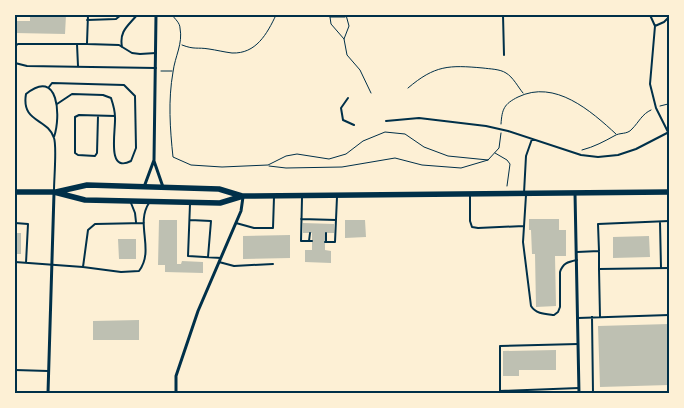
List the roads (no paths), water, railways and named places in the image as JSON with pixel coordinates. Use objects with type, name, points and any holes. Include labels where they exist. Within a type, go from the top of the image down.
[{"type":"main road","points":[[15,192],[54,192],[87,185],[219,189],[243,196],[669,192]]},
{"type":"main road","points":[[54,192],[85,200],[150,202],[220,203],[243,196]]},
{"type":"street","points":[[144,187],[154,160],[156,15]]},
{"type":"street","points":[[154,160],[163,187]]},
{"type":"street","points":[[48,393],[54,192]]},
{"type":"street","points":[[576,193],[579,391]]},
{"type":"street","points":[[176,393],[176,376],[198,311],[242,211],[243,196]]},
{"type":"lane","points":[[87,44],[88,15]]},
{"type":"lane","points":[[87,20],[116,19],[121,15]]},
{"type":"lane","points":[[122,47],[121,35],[137,15]]},
{"type":"lane","points":[[503,15],[504,55]]},
{"type":"lane","points":[[386,122],[419,118],[501,129],[572,152],[598,157],[618,155],[636,149],[668,132],[656,108],[650,84],[655,26],[650,15]]},
{"type":"lane","points":[[655,26],[664,22],[669,17]]},
{"type":"lane","points":[[15,46],[18,44],[119,45],[132,53],[156,53]]},
{"type":"lane","points":[[77,44],[78,66]]},
{"type":"lane","points":[[15,63],[24,66],[156,69]]},
{"type":"lane","points":[[49,88],[52,83],[124,85],[131,91],[135,96],[136,148],[131,161],[121,163],[116,160],[114,154],[115,116],[111,98],[103,95],[72,94],[57,104]]},
{"type":"lane","points":[[54,137],[46,127],[31,116],[25,104],[26,94],[34,88],[41,86],[49,88],[55,94],[57,104],[57,128],[54,137],[54,192]]},
{"type":"lane","points":[[348,98],[341,108],[343,120],[354,125]]},
{"type":"lane","points":[[98,116],[97,153],[95,156],[78,155],[75,153],[76,117],[79,115],[115,116]]},
{"type":"lane","points":[[532,139],[526,156],[523,242],[534,310],[539,313],[554,315],[558,312],[560,308],[560,272],[567,262],[577,260]]},
{"type":"lane","points":[[470,194],[470,221],[472,227],[524,226]]},
{"type":"lane","points":[[326,233],[325,242],[335,242],[337,195]]},
{"type":"lane","points":[[236,223],[254,228],[273,228],[274,196]]},
{"type":"lane","points":[[302,196],[301,241],[311,241],[310,233]]},
{"type":"lane","points":[[130,201],[135,212],[136,223]]},
{"type":"lane","points":[[15,262],[121,272],[139,271],[145,264],[144,214],[150,202]]},
{"type":"lane","points":[[190,202],[188,256],[221,258]]},
{"type":"lane","points":[[301,219],[336,220]]},
{"type":"lane","points":[[310,219],[310,224]]},
{"type":"lane","points":[[189,220],[210,220],[208,257]]},
{"type":"lane","points":[[660,222],[661,268]]},
{"type":"lane","points":[[600,317],[598,224],[669,222]]},
{"type":"lane","points":[[15,223],[28,224],[26,263]]},
{"type":"lane","points":[[83,267],[88,230],[95,224],[144,223]]},
{"type":"lane","points":[[577,252],[599,251]]},
{"type":"lane","points":[[219,262],[234,266],[273,264]]},
{"type":"lane","points":[[599,270],[669,268]]},
{"type":"lane","points":[[578,318],[669,315]]},
{"type":"lane","points":[[592,318],[593,393]]},
{"type":"lane","points":[[578,344],[500,346],[500,391],[579,391]]},
{"type":"lane","points":[[15,370],[49,371]]}]
